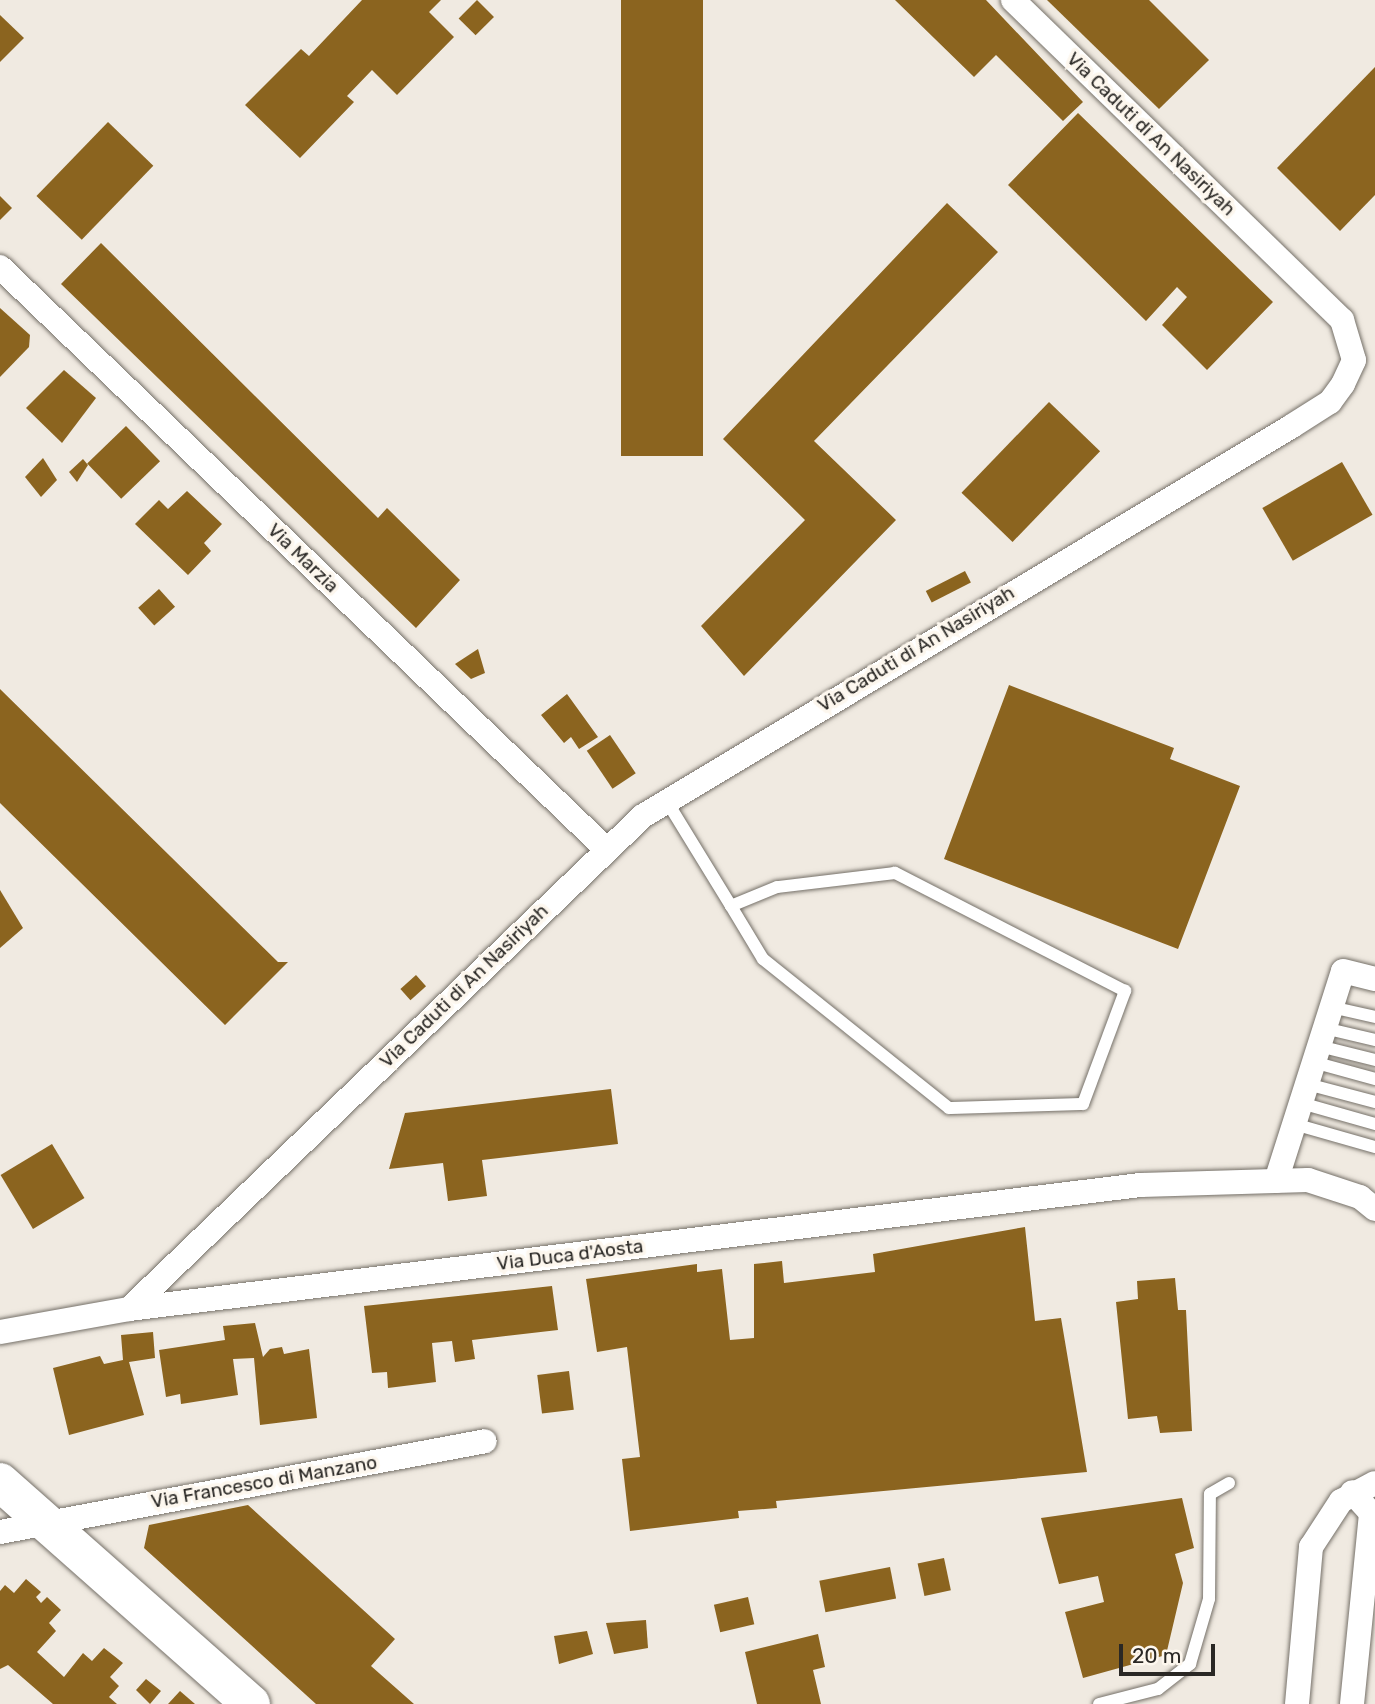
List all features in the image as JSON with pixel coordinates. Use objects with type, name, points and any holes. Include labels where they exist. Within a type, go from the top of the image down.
[{"type":"main road","points":[[0,1482],[251,1704]]},
{"type":"street","name":"Via Caduti di An Nasiriyah","points":[[129,1309],[606,849],[666,799],[1330,402],[1354,360],[1342,320],[1013,0]]},
{"type":"street","name":"Via Marzia","points":[[0,267],[606,849]]},
{"type":"street","points":[[1276,1181],[1342,971],[1375,979]]},
{"type":"street","name":"Via Duca d'Aosta","points":[[0,1332],[129,1309],[1140,1185],[1308,1180],[1360,1197],[1375,1209]]},
{"type":"street","name":"Via Francesco di Manzano","points":[[0,1532],[485,1441]]},
{"type":"street","points":[[1297,1704],[1311,1547],[1352,1492],[1375,1483]]},
{"type":"street","points":[[1352,1492],[1371,1513],[1352,1704]]},
{"type":"lane","points":[[666,799],[763,960],[949,1108],[1083,1104],[1125,991],[895,873],[777,887],[731,906]]},
{"type":"lane","points":[[1339,982],[1375,990]]},
{"type":"lane","points":[[1313,1065],[1375,1017]]},
{"type":"lane","points":[[1313,1065],[1375,1040]]},
{"type":"lane","points":[[1313,1065],[1375,1060]]},
{"type":"lane","points":[[1313,1065],[1375,1079]]},
{"type":"lane","points":[[1313,1065],[1375,1102]]},
{"type":"lane","points":[[1313,1065],[1375,1124]]},
{"type":"lane","points":[[1313,1065],[1375,1147]]},
{"type":"lane","points":[[1099,1704],[1158,1689],[1189,1664],[1209,1598],[1210,1494],[1229,1483]]},
{"type":"building","points":[[362,0],[441,0],[429,12],[454,37],[397,95],[372,70],[347,96],[354,102],[300,158],[245,105],[301,49],[309,56]]},
{"type":"building","points":[[477,0],[494,17],[476,35],[459,18]]},
{"type":"building","points":[[621,0],[703,0],[703,456],[621,456]]},
{"type":"building","points":[[895,0],[986,0],[1083,102],[1063,121],[996,55],[974,77]]},
{"type":"building","points":[[1047,0],[1149,0],[1209,60],[1159,109]]},
{"type":"building","points":[[0,15],[24,38],[0,62]]},
{"type":"building","points":[[1375,67],[1375,195],[1340,231],[1277,168]]},
{"type":"building","points":[[1078,113],[1273,302],[1207,370],[1162,325],[1187,297],[1177,287],[1146,321],[1008,185]]},
{"type":"building","points":[[108,122],[153,166],[82,240],[36,196]]},
{"type":"building","points":[[0,196],[12,208],[0,220]]},
{"type":"building","points":[[947,203],[998,252],[814,441],[896,520],[744,676],[701,626],[805,520],[723,439]]},
{"type":"building","points":[[101,243],[378,518],[387,508],[460,580],[416,628],[61,284]]},
{"type":"building","points":[[0,308],[30,335],[29,347],[0,377]]},
{"type":"building","points":[[64,370],[96,398],[62,443],[26,408]]},
{"type":"building","points":[[1049,402],[1100,451],[1013,542],[961,493]]},
{"type":"building","points":[[126,426],[160,461],[121,499],[87,464]]},
{"type":"building","points":[[43,458],[57,480],[41,497],[25,477]]},
{"type":"building","points":[[83,459],[88,465],[77,482],[69,472]]},
{"type":"building","points":[[1342,462],[1372,515],[1293,561],[1262,508]]},
{"type":"building","points":[[187,491],[222,524],[204,543],[211,551],[188,575],[135,524],[159,500],[168,509]]},
{"type":"building","points":[[965,571],[971,583],[932,603],[926,591]]},
{"type":"building","points":[[159,589],[175,607],[154,626],[138,608]]},
{"type":"building","points":[[478,649],[485,673],[471,679],[455,664]]},
{"type":"building","points":[[1009,685],[1174,748],[1170,759],[1240,786],[1178,949],[944,859]]},
{"type":"building","points":[[0,689],[278,962],[288,962],[225,1025],[0,803]]},
{"type":"building","points":[[567,694],[598,737],[579,749],[571,737],[564,743],[541,715]]},
{"type":"building","points":[[610,735],[636,773],[613,789],[587,751]]},
{"type":"building","points":[[0,890],[23,928],[0,948]]},
{"type":"building","points":[[416,975],[426,986],[410,1000],[400,989]]},
{"type":"building","points":[[611,1089],[618,1144],[482,1160],[487,1196],[448,1201],[443,1163],[389,1169],[405,1113]]},
{"type":"building","points":[[52,1144],[84,1198],[33,1229],[1,1175]]},
{"type":"building","points":[[1025,1227],[1035,1321],[1061,1318],[1087,1472],[776,1501],[777,1508],[738,1511],[739,1518],[630,1531],[622,1459],[640,1457],[627,1347],[597,1352],[586,1279],[697,1264],[697,1272],[722,1269],[730,1340],[754,1338],[754,1264],[782,1261],[784,1283],[875,1272],[873,1254]]},
{"type":"building","points":[[1175,1278],[1178,1310],[1186,1310],[1192,1431],[1160,1433],[1157,1416],[1128,1419],[1116,1302],[1138,1299],[1137,1281]]},
{"type":"building","points":[[552,1286],[558,1330],[472,1340],[475,1359],[455,1362],[452,1341],[432,1343],[436,1382],[388,1388],[387,1372],[372,1373],[364,1306]]},
{"type":"building","points":[[255,1323],[263,1357],[270,1349],[282,1347],[284,1354],[309,1349],[317,1418],[260,1425],[254,1358],[233,1359],[238,1395],[181,1404],[180,1394],[166,1397],[159,1350],[225,1340],[223,1326]]},
{"type":"building","points":[[153,1332],[155,1358],[129,1362],[144,1415],[69,1435],[53,1368],[100,1356],[104,1364],[123,1360],[121,1335]]},
{"type":"building","points":[[569,1371],[574,1410],[542,1414],[537,1375]]},
{"type":"building","points":[[1182,1498],[1194,1548],[1175,1554],[1183,1583],[1166,1655],[1083,1678],[1065,1612],[1104,1602],[1098,1576],[1059,1584],[1041,1518]]},
{"type":"building","points":[[248,1505],[395,1639],[371,1666],[414,1704],[316,1704],[144,1548],[149,1525]]},
{"type":"building","points":[[944,1558],[951,1590],[924,1596],[918,1564]]},
{"type":"building","points":[[890,1567],[896,1598],[825,1612],[819,1581]]},
{"type":"building","points":[[26,1579],[41,1592],[36,1597],[41,1603],[47,1597],[61,1610],[49,1623],[56,1631],[37,1652],[64,1677],[83,1653],[92,1661],[104,1648],[123,1663],[110,1677],[119,1686],[109,1697],[117,1704],[53,1704],[8,1665],[0,1669],[0,1591],[5,1585],[14,1593]]},
{"type":"building","points":[[748,1597],[754,1624],[720,1632],[714,1605]]},
{"type":"building","points":[[646,1620],[648,1648],[614,1654],[606,1623]]},
{"type":"building","points":[[587,1631],[593,1654],[559,1664],[554,1636]]},
{"type":"building","points":[[818,1634],[825,1667],[813,1670],[821,1704],[757,1704],[745,1652]]},
{"type":"building","points":[[146,1679],[161,1691],[150,1704],[136,1690]]},
{"type":"building","points":[[180,1691],[195,1704],[168,1704]]}]
